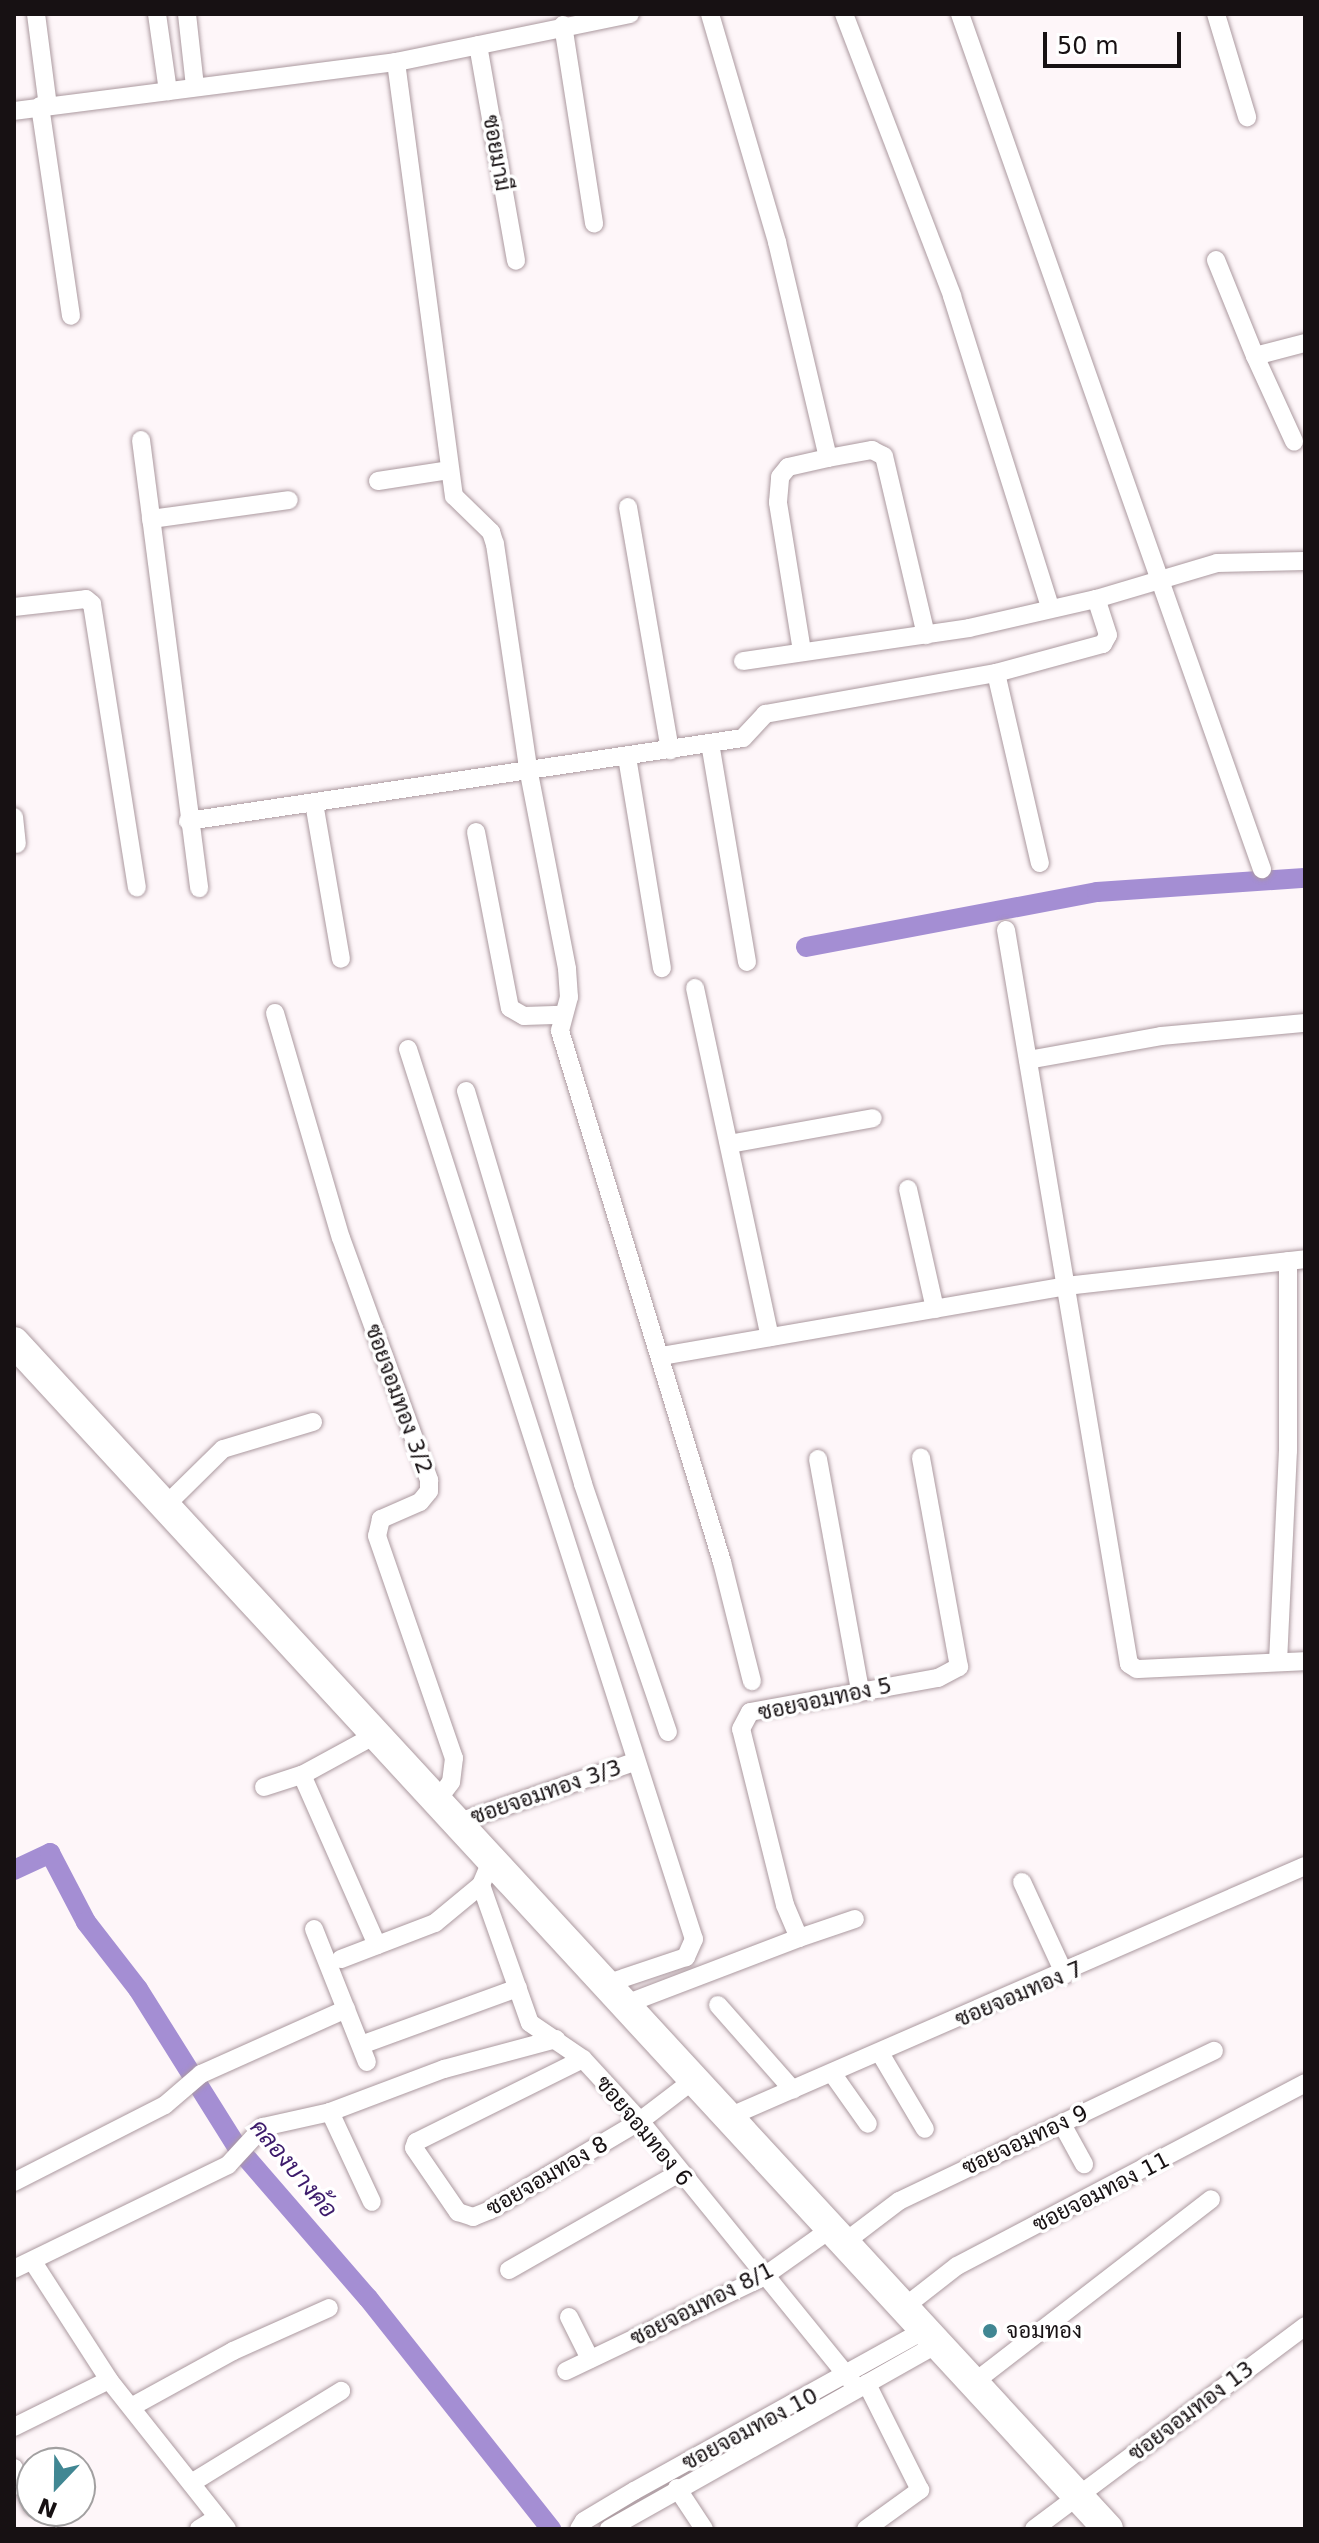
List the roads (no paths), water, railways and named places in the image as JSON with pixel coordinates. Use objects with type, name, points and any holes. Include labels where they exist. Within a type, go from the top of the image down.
[{"type":"main road","points":[[14,1342],[459,1822],[486,1872],[616,1994],[696,2078],[972,2384],[1108,2529]]},
{"type":"street","points":[[36,14],[44,106],[71,316]]},
{"type":"street","points":[[157,14],[168,91]]},
{"type":"street","points":[[187,14],[195,87]]},
{"type":"street","points":[[14,111],[396,62],[563,25],[630,14]]},
{"type":"street","points":[[710,14],[777,242],[828,458]]},
{"type":"street","points":[[844,14],[952,296],[1050,606]]},
{"type":"street","points":[[960,14],[1262,869]]},
{"type":"street","points":[[1216,14],[1247,117]]},
{"type":"street","points":[[563,25],[594,224]]},
{"type":"street","name":"ซอยมามี","points":[[478,45],[516,261]]},
{"type":"street","points":[[396,62],[439,356],[454,496],[494,539],[529,773],[567,969],[569,997],[560,1031],[661,1356],[752,1681]]},
{"type":"street","points":[[1216,260],[1294,441]]},
{"type":"street","points":[[1255,356],[1305,343]]},
{"type":"street","points":[[141,440],[199,888]]},
{"type":"street","points":[[802,651],[778,502],[780,477],[788,467],[872,450],[884,456],[926,635]]},
{"type":"street","points":[[378,481],[450,470]]},
{"type":"street","points":[[151,519],[289,500]]},
{"type":"street","points":[[628,507],[670,750]]},
{"type":"street","points":[[743,661],[926,635],[1050,606],[1096,599],[1217,563],[1305,561]]},
{"type":"street","points":[[14,607],[86,599],[92,604],[137,887]]},
{"type":"street","points":[[188,821],[529,773],[743,738],[765,714],[996,673],[1105,642],[1108,635],[1096,599]]},
{"type":"street","points":[[996,673],[1040,863]]},
{"type":"street","points":[[710,743],[747,962]]},
{"type":"street","points":[[627,757],[662,968]]},
{"type":"street","points":[[314,803],[341,959]]},
{"type":"street","points":[[14,817],[17,844]]},
{"type":"street","points":[[476,832],[510,1008],[524,1016],[562,1015]]},
{"type":"street","points":[[1006,930],[1129,1664],[1137,1669],[1305,1661]]},
{"type":"street","points":[[695,988],[770,1337]]},
{"type":"street","name":"ซอยจอมทอง 3/2","points":[[275,1013],[341,1238],[429,1480],[429,1491],[420,1502],[381,1519],[377,1536],[454,1758],[451,1782],[438,1799]]},
{"type":"street","points":[[1028,1060],[1161,1036],[1305,1023]]},
{"type":"street","points":[[408,1049],[634,1762],[694,1939],[693,1950],[686,1957],[616,1994]]},
{"type":"street","points":[[466,1091],[583,1484],[668,1732]]},
{"type":"street","points":[[729,1144],[873,1118]]},
{"type":"street","points":[[908,1189],[935,1309]]},
{"type":"street","points":[[661,1356],[1066,1286],[1296,1260],[1296,1450],[1278,1662]]},
{"type":"street","points":[[166,1505],[223,1449],[313,1422]]},
{"type":"street","name":"ซอยจอมทอง 5","points":[[799,1938],[762,1821],[742,1722],[750,1712],[770,1706],[938,1678],[959,1667],[921,1457]]},
{"type":"street","points":[[818,1459],[860,1690]]},
{"type":"street","points":[[550,1495],[583,1484]]},
{"type":"street","points":[[264,1787],[302,1775],[379,1733]]},
{"type":"street","name":"ซอยจอมทอง 3/3","points":[[459,1822],[634,1762]]},
{"type":"street","points":[[302,1775],[377,1945]]},
{"type":"street","name":"ซอยจอมทอง 7","points":[[731,2116],[1065,1975],[1305,1866]]},
{"type":"street","points":[[341,1959],[435,1923],[486,1872]]},
{"type":"street","name":"ซอยจอมทอง 6","points":[[486,1872],[518,1988],[534,2029],[556,2039],[583,2059],[640,2121],[763,2277],[857,2383],[920,2490],[866,2529]]},
{"type":"street","points":[[1022,1882],[1065,1975]]},
{"type":"street","points":[[616,1994],[855,1919]]},
{"type":"street","points":[[314,1929],[364,2054],[518,1988]]},
{"type":"street","points":[[718,2005],[793,2090]]},
{"type":"street","points":[[14,2182],[165,2105],[194,2078],[346,2009]]},
{"type":"street","points":[[14,2269],[228,2165],[263,2127],[330,2112],[444,2069],[556,2039]]},
{"type":"street","name":"ซอยจอมทอง 9","points":[[838,2235],[899,2201],[1214,2051]]},
{"type":"street","points":[[880,2053],[925,2129]]},
{"type":"street","name":"ซอยจอมทอง 8","points":[[583,2059],[425,2135],[414,2148],[458,2212],[473,2217],[640,2121],[696,2078]]},
{"type":"street","points":[[832,2073],[868,2124]]},
{"type":"street","name":"ซอยจอมทอง 11","points":[[903,2308],[957,2266],[1305,2083]]},
{"type":"street","points":[[330,2112],[372,2202]]},
{"type":"street","points":[[1062,2124],[1084,2164]]},
{"type":"street","points":[[509,2270],[679,2173]]},
{"type":"street","points":[[972,2384],[1211,2199]]},
{"type":"street","name":"ซอยจอมทอง 8/1","points":[[566,2371],[763,2277],[838,2235]]},
{"type":"street","points":[[33,2262],[109,2380],[133,2406],[222,2523],[199,2529]]},
{"type":"street","points":[[133,2406],[233,2351],[329,2308]]},
{"type":"street","points":[[569,2317],[590,2359]]},
{"type":"street","name":"ซอยจอมทอง 13","points":[[1034,2529],[1305,2326]]},
{"type":"street","points":[[609,2529],[930,2338]]},
{"type":"street","points":[[14,2427],[109,2380]]},
{"type":"street","name":"ซอยจอมทอง 10","points":[[579,2529],[584,2521],[634,2491],[857,2383]]},
{"type":"street","points":[[193,2482],[341,2391]]},
{"type":"street","points":[[677,2488],[704,2529]]},
{"type":"waterway","points":[[806,947],[1097,892],[1305,878]]},
{"type":"waterway","name":"คลองบางค้อ","points":[[14,1870],[50,1853],[86,1922],[138,1989],[237,2147],[368,2298],[551,2529]]},
{"type":"place","name":"จอมทอง","points":[[990,2331]]}]
